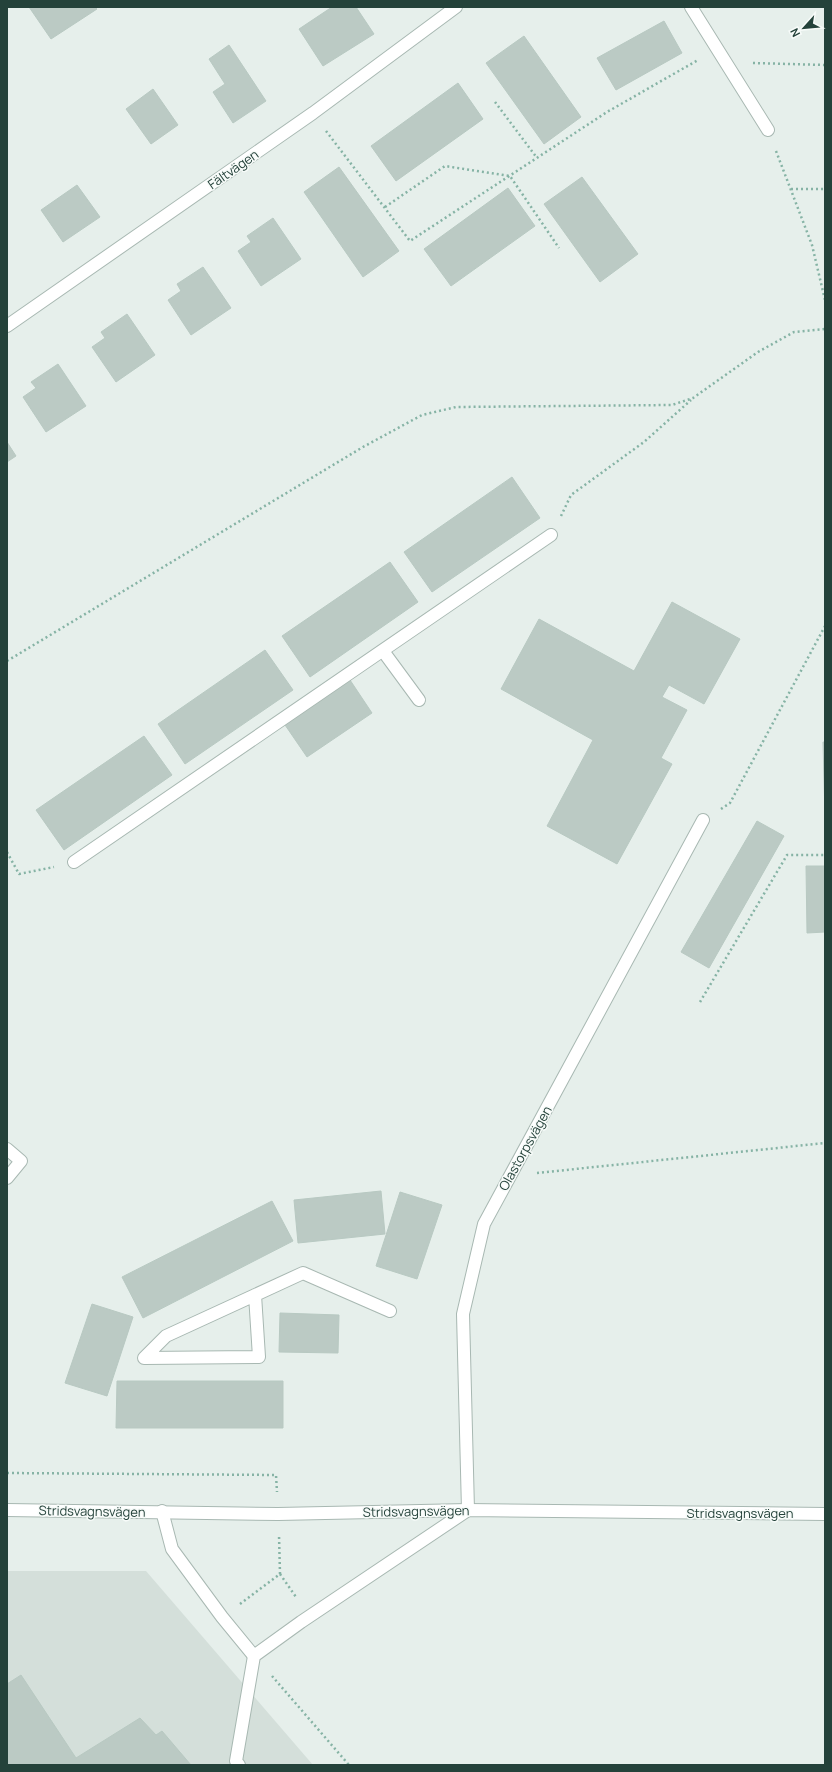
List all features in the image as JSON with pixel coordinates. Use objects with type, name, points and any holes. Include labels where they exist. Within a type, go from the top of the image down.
[{"type":"street","name":"Fältvägen","points":[[7,326],[313,113],[456,7]]},
{"type":"street","points":[[692,7],[768,130]]},
{"type":"street","points":[[74,862],[551,535]]},
{"type":"street","points":[[383,651],[419,700]]},
{"type":"street","name":"Olastorpsvägen","points":[[468,1510],[463,1314],[484,1224],[703,820]]},
{"type":"street","points":[[7,1148],[21,1161],[7,1178]]},
{"type":"street","points":[[255,1295],[259,1357],[144,1358],[166,1336],[255,1295],[303,1273],[390,1311]]},
{"type":"street","name":"Stridsvagnsvägen","points":[[7,1510],[162,1511],[278,1514],[468,1510],[825,1514]]},
{"type":"street","points":[[239,1765],[236,1762],[254,1656],[301,1622],[468,1510]]},
{"type":"street","points":[[162,1511],[172,1549],[222,1617],[254,1656]]},
{"type":"path","points":[[313,113],[410,241],[607,112],[718,49]]},
{"type":"path","points":[[726,62],[825,65]]},
{"type":"path","points":[[495,102],[537,158]]},
{"type":"path","points":[[768,130],[812,245],[825,300]]},
{"type":"path","points":[[385,207],[445,166],[510,176],[558,248]]},
{"type":"path","points":[[791,189],[825,189]]},
{"type":"path","points":[[551,535],[571,495],[644,442],[693,398],[758,352],[794,332],[825,329]]},
{"type":"path","points":[[7,661],[363,447],[422,415],[456,407],[672,405],[693,398]]},
{"type":"path","points":[[703,820],[730,803],[825,626]]},
{"type":"path","points":[[7,852],[19,874],[74,862]]},
{"type":"path","points":[[700,1002],[787,855],[825,855]]},
{"type":"path","points":[[510,1176],[825,1143]]},
{"type":"path","points":[[280,1574],[296,1597]]},
{"type":"path","points":[[254,1656],[349,1765]]},
{"type":"shaded area","points":[[7,1571],[146,1571],[313,1765],[7,1765]]},
{"type":"building","points":[[29,7],[95,7],[97,9],[51,39]]},
{"type":"building","points":[[332,7],[356,7],[374,34],[323,66],[299,29]]},
{"type":"building","points":[[664,21],[682,53],[616,90],[597,58]]},
{"type":"building","points":[[524,36],[581,117],[544,144],[486,63]]},
{"type":"building","points":[[229,45],[266,101],[233,123],[213,92],[225,84],[209,59]]},
{"type":"building","points":[[458,83],[483,119],[396,181],[371,146]]},
{"type":"building","points":[[153,89],[178,125],[151,144],[126,109]]},
{"type":"building","points":[[339,167],[399,251],[363,277],[304,192]]},
{"type":"building","points":[[582,177],[638,254],[600,282],[544,204]]},
{"type":"building","points":[[77,185],[100,217],[63,242],[41,210]]},
{"type":"building","points":[[508,188],[535,226],[451,286],[424,249]]},
{"type":"building","points":[[273,218],[301,259],[261,286],[238,251],[251,242],[247,236]]},
{"type":"building","points":[[203,267],[231,308],[191,335],[168,300],[181,291],[177,284]]},
{"type":"building","points":[[127,314],[155,355],[116,382],[92,347],[105,338],[101,332]]},
{"type":"building","points":[[58,364],[86,406],[46,432],[23,397],[36,388],[31,382]]},
{"type":"building","points":[[7,442],[16,456],[7,462]]},
{"type":"building","points":[[512,477],[540,518],[432,592],[404,552]]},
{"type":"building","points":[[390,562],[418,602],[310,677],[282,636]]},
{"type":"building","points":[[672,602],[740,639],[704,704],[669,685],[662,697],[687,710],[661,758],[672,764],[617,864],[547,826],[593,740],[501,689],[539,619],[634,671]]},
{"type":"building","points":[[265,650],[293,690],[185,764],[158,724]]},
{"type":"building","points":[[348,677],[372,713],[307,757],[283,722]]},
{"type":"building","points":[[144,736],[172,775],[64,850],[36,810]]},
{"type":"building","points":[[823,742],[825,742],[825,815]]},
{"type":"building","points":[[757,821],[784,836],[709,968],[681,952]]},
{"type":"building","points":[[806,866],[825,866],[825,932],[807,933]]},
{"type":"building","points":[[381,1191],[385,1234],[298,1243],[294,1200]]},
{"type":"building","points":[[400,1192],[442,1205],[417,1279],[376,1266]]},
{"type":"building","points":[[272,1201],[293,1241],[143,1318],[122,1277]]},
{"type":"building","points":[[92,1304],[133,1317],[107,1396],[65,1383]]},
{"type":"building","points":[[280,1313],[339,1315],[338,1353],[279,1352]]},
{"type":"building","points":[[117,1381],[283,1381],[283,1428],[116,1428]]},
{"type":"building","points":[[21,1675],[76,1758],[140,1718],[156,1735],[162,1731],[191,1765],[7,1765],[7,1684]]}]
